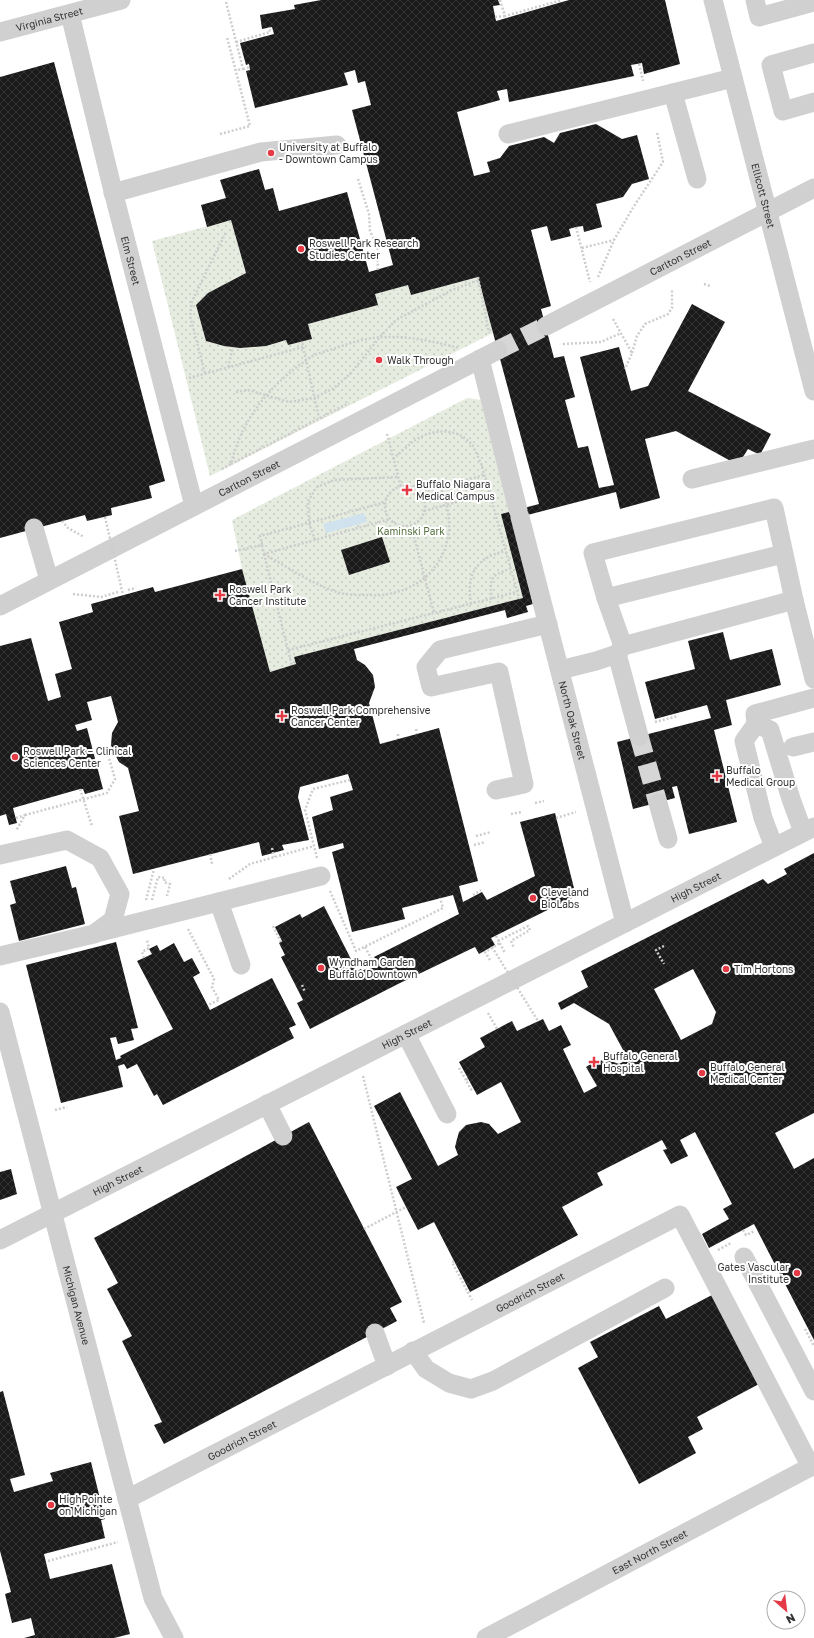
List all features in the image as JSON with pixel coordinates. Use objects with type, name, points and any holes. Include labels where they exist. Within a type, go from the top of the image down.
[{"type":"street","name":"Virginia Street","points":[[0,32],[121,0]]},
{"type":"street","name":"Ellicott Street","points":[[713,0],[814,391]]},
{"type":"street","points":[[755,0],[759,17],[814,2]]},
{"type":"street","name":"Elm Street","points":[[70,14],[113,193],[194,506]]},
{"type":"street","points":[[814,53],[771,65],[783,111],[814,102]]},
{"type":"street","points":[[508,134],[733,78]]},
{"type":"street","points":[[673,92],[698,179]]},
{"type":"street","points":[[113,193],[261,152],[337,144]]},
{"type":"street","name":"Carlton Street","points":[[546,326],[814,188]]},
{"type":"street","name":"Carlton Street","points":[[0,606],[498,350]]},
{"type":"street","name":"North Oak Street","points":[[480,360],[625,923]]},
{"type":"street","points":[[692,479],[814,449]]},
{"type":"street","points":[[639,736],[620,650],[593,553],[774,508],[783,554],[814,679]]},
{"type":"street","points":[[34,528],[49,580]]},
{"type":"street","points":[[606,598],[783,554]]},
{"type":"street","points":[[560,670],[596,661],[620,650],[794,600]]},
{"type":"street","points":[[496,790],[524,784],[499,672],[431,687],[426,667],[440,650],[548,624]]},
{"type":"street","points":[[774,847],[763,818],[744,741],[756,724],[755,714],[814,698]]},
{"type":"street","points":[[756,724],[770,730],[791,798],[809,829]]},
{"type":"street","points":[[794,747],[814,742]]},
{"type":"street","points":[[658,803],[668,839]]},
{"type":"street","name":"High Street","points":[[0,1240],[809,829]]},
{"type":"street","points":[[0,855],[67,840],[100,858],[120,894],[113,920],[94,934]]},
{"type":"street","points":[[0,956],[94,934],[323,875]]},
{"type":"street","points":[[219,902],[241,965]]},
{"type":"street","name":"Michigan Avenue","points":[[0,1012],[153,1598],[161,1638]]},
{"type":"street","points":[[406,1034],[447,1114]]},
{"type":"street","points":[[267,1104],[283,1136]]},
{"type":"street","name":"Goodrich Street","points":[[127,1499],[680,1214],[812,1466]]},
{"type":"street","points":[[744,1257],[814,1391]]},
{"type":"street","points":[[413,1351],[429,1371],[449,1383],[471,1389],[493,1381],[665,1288]]},
{"type":"street","points":[[375,1333],[387,1366]]},
{"type":"street","name":"East North Street","points":[[486,1638],[812,1466]]},
{"type":"street","name":"Michigan Avenue","points":[[153,1598],[174,1638]]},
{"type":"path","points":[[500,0],[505,16]]},
{"type":"path","points":[[495,17],[505,16],[562,0]]},
{"type":"path","points":[[226,2],[243,69]]},
{"type":"path","points":[[236,42],[270,32],[269,27]]},
{"type":"path","points":[[220,134],[250,126],[226,37]]},
{"type":"path","points":[[640,64],[642,77]]},
{"type":"path","points":[[236,70],[250,67]]},
{"type":"path","points":[[598,277],[614,240],[663,162],[657,132]]},
{"type":"path","points":[[358,179],[369,214],[370,232],[377,246],[378,270]]},
{"type":"path","points":[[576,227],[590,282]]},
{"type":"path","points":[[205,373],[190,316],[192,301],[226,232]]},
{"type":"path","points":[[582,248],[614,240]]},
{"type":"path","points":[[236,392],[248,390],[288,402],[314,398],[334,388],[351,373],[379,338],[396,320],[452,290],[479,279],[489,333]]},
{"type":"path","points":[[704,284],[710,286]]},
{"type":"path","points":[[625,370],[637,336],[646,324],[668,314],[672,308],[672,289]]},
{"type":"path","points":[[613,319],[632,353]]},
{"type":"path","points":[[563,344],[602,342],[621,332]]},
{"type":"path","points":[[222,468],[231,464],[241,434],[252,413],[265,396],[283,377],[308,358],[356,341],[387,337],[438,342],[458,348]]},
{"type":"path","points":[[302,341],[319,418]]},
{"type":"path","points":[[228,367],[233,347]]},
{"type":"path","points":[[189,378],[303,347]]},
{"type":"path","points":[[393,459],[414,441],[431,432],[460,434],[473,447],[481,463],[519,598]]},
{"type":"path","points":[[387,434],[402,487]]},
{"type":"path","points":[[420,493],[484,475]]},
{"type":"path","points":[[314,540],[309,523],[308,501],[317,487],[334,480],[398,477]]},
{"type":"path","points":[[402,487],[408,487],[420,493],[425,505],[422,518],[411,525],[404,526],[398,525],[390,519],[386,511],[386,502],[390,493],[402,487]]},
{"type":"path","points":[[264,554],[315,582],[340,593],[388,594],[410,587],[425,578],[436,565],[445,549],[450,522],[447,505],[440,487]]},
{"type":"path","points":[[424,512],[489,493]]},
{"type":"path","points":[[292,666],[260,536],[386,502]]},
{"type":"path","points":[[105,516],[123,595]]},
{"type":"path","points":[[264,554],[390,519]]},
{"type":"path","points":[[62,521],[68,528],[84,537]]},
{"type":"path","points":[[411,525],[434,613]]},
{"type":"path","points":[[235,551],[262,545]]},
{"type":"path","points":[[471,604],[469,590],[471,576],[476,566],[495,553],[505,551]]},
{"type":"path","points":[[492,599],[490,586],[492,578],[498,573],[510,569]]},
{"type":"path","points":[[128,590],[136,588]]},
{"type":"path","points":[[73,594],[101,597],[118,592]]},
{"type":"path","points":[[288,650],[517,592]]},
{"type":"path","points":[[655,722],[678,716]]},
{"type":"path","points":[[416,729],[417,734]]},
{"type":"path","points":[[398,734],[398,739]]},
{"type":"path","points":[[16,818],[107,793],[115,779],[107,751],[111,746]]},
{"type":"path","points":[[350,780],[313,789],[306,810],[314,846],[323,875],[356,951],[443,908],[440,898]]},
{"type":"path","points":[[80,790],[92,826]]},
{"type":"path","points":[[535,803],[544,801]]},
{"type":"path","points":[[511,814],[522,812]]},
{"type":"path","points":[[556,818],[576,812]]},
{"type":"path","points":[[12,832],[17,831],[25,816]]},
{"type":"path","points":[[476,836],[490,832]]},
{"type":"path","points":[[474,845],[485,842]]},
{"type":"path","points":[[226,881],[250,864],[314,846]]},
{"type":"path","points":[[272,848],[274,857]]},
{"type":"path","points":[[210,854],[212,864]]},
{"type":"path","points":[[154,869],[146,903],[151,904],[158,877],[165,878],[164,882]]},
{"type":"path","points":[[473,895],[481,890]]},
{"type":"path","points":[[273,926],[281,942]]},
{"type":"path","points":[[490,960],[485,952],[499,942],[528,926],[530,930],[511,942],[514,948]]},
{"type":"path","points":[[187,928],[214,979],[212,987],[219,1000],[208,1005]]},
{"type":"path","points":[[496,936],[504,953]]},
{"type":"path","points":[[664,946],[656,950],[664,964]]},
{"type":"path","points":[[365,947],[375,964]]},
{"type":"path","points":[[492,947],[538,1021]]},
{"type":"path","points":[[144,958],[142,952],[149,948]]},
{"type":"path","points":[[302,986],[306,992]]},
{"type":"path","points":[[487,1011],[497,1029]]},
{"type":"path","points":[[459,1068],[467,1079],[472,1091]]},
{"type":"path","points":[[363,1076],[424,1323]]},
{"type":"path","points":[[54,1110],[67,1107]]},
{"type":"path","points":[[364,1230],[406,1207]]},
{"type":"path","points":[[743,1230],[746,1235],[755,1231]]},
{"type":"path","points":[[454,1261],[452,1262],[473,1300]]},
{"type":"path","points":[[803,1325],[814,1346]]},
{"type":"path","points":[[48,1561],[118,1542]]},
{"type":"green space","points":[[231,220],[246,273],[208,293],[196,305],[206,341],[227,346],[246,347],[265,345],[286,340],[288,345],[312,339],[308,324],[378,305],[375,294],[408,285],[411,295],[478,277],[493,333],[210,476],[152,241]]},
{"type":"green space","name":"Kaminski Park","points":[[467,398],[481,400],[509,512],[502,514],[523,598],[294,657],[296,664],[270,672],[242,569],[232,520]]},
{"type":"water","points":[[364,513],[367,522],[326,533],[323,524]]},
{"type":"building","points":[[321,0],[498,0],[500,5],[493,6],[496,21],[569,0],[665,0],[680,64],[644,74],[642,63],[631,65],[634,76],[509,102],[507,89],[497,91],[500,100],[457,112],[474,176],[490,172],[487,162],[500,158],[509,146],[544,137],[554,143],[560,133],[596,124],[622,139],[637,135],[649,179],[632,184],[623,197],[596,204],[602,227],[584,232],[583,226],[576,227],[569,229],[571,236],[551,241],[547,226],[531,230],[551,306],[541,309],[554,358],[564,356],[575,397],[565,400],[578,448],[588,446],[599,488],[614,485],[580,357],[619,347],[631,391],[648,386],[692,304],[725,322],[688,391],[771,434],[760,455],[748,449],[738,465],[676,431],[645,439],[660,498],[620,509],[616,492],[512,519],[533,604],[526,606],[528,612],[507,618],[505,610],[354,649],[357,660],[365,665],[373,675],[375,687],[369,703],[380,744],[439,728],[478,881],[459,886],[463,902],[482,892],[487,900],[535,876],[520,822],[555,813],[576,896],[491,938],[495,945],[479,954],[475,947],[310,1029],[297,1003],[303,1000],[281,957],[285,955],[279,943],[282,941],[275,927],[300,914],[302,918],[324,906],[357,971],[361,969],[362,971],[378,963],[374,957],[459,914],[453,895],[402,908],[405,919],[352,932],[332,852],[344,848],[343,843],[319,849],[312,817],[333,810],[330,797],[353,790],[348,774],[300,787],[298,797],[309,840],[282,845],[284,850],[262,856],[259,842],[133,874],[119,816],[139,811],[128,768],[119,762],[111,745],[112,733],[118,722],[111,696],[87,702],[92,720],[75,725],[77,731],[87,728],[103,789],[85,794],[83,789],[80,789],[13,808],[17,823],[9,825],[6,814],[0,816],[0,646],[31,638],[48,701],[61,697],[55,674],[72,669],[59,622],[93,612],[91,604],[153,587],[155,592],[242,569],[270,672],[296,664],[294,657],[523,598],[501,514],[539,504],[478,277],[411,295],[408,285],[375,294],[378,305],[308,324],[312,339],[288,345],[286,340],[266,346],[240,348],[224,346],[206,341],[196,305],[208,293],[246,273],[231,220],[207,227],[201,205],[226,198],[220,180],[259,169],[265,190],[273,188],[279,211],[347,192],[369,272],[393,265],[352,110],[371,105],[365,81],[358,83],[355,70],[344,73],[348,85],[255,108],[246,71],[250,70],[249,64],[246,65],[240,43],[274,34],[272,27],[262,29],[260,15],[295,9],[294,5]]},
{"type":"building","points":[[54,62],[165,481],[149,486],[152,498],[111,508],[112,515],[87,521],[85,515],[0,538],[0,77]]},
{"type":"building","points":[[382,537],[390,562],[349,575],[341,550]]},
{"type":"building","points":[[723,632],[730,660],[772,649],[781,685],[726,700],[732,725],[714,730],[737,822],[689,834],[677,786],[672,787],[675,798],[633,809],[617,742],[711,718],[707,705],[655,719],[645,682],[695,669],[688,641]]},
{"type":"building","name":"Buffalo General Medical Center","points":[[814,853],[814,1113],[775,1133],[794,1169],[814,1158],[814,1340],[754,1224],[709,1248],[702,1234],[729,1219],[723,1209],[732,1204],[695,1132],[680,1140],[688,1156],[671,1164],[663,1150],[667,1149],[662,1140],[597,1173],[603,1185],[562,1207],[578,1235],[470,1292],[434,1222],[418,1230],[406,1207],[396,1187],[412,1179],[374,1106],[400,1092],[438,1166],[458,1155],[455,1147],[457,1139],[459,1132],[466,1125],[481,1122],[489,1124],[498,1134],[521,1122],[501,1082],[477,1095],[459,1062],[485,1047],[480,1038],[512,1021],[517,1031],[543,1019],[549,1031],[561,1025],[571,1045],[563,1049],[584,1093],[597,1086],[586,1067],[595,1061],[608,1060],[619,1064],[628,1059],[609,1024],[574,1003],[561,1010],[558,1003],[588,987],[581,971],[763,879],[768,884],[787,874],[784,869]],"holes":[[[693,969],[716,1012],[712,1024],[681,1040],[654,989]]]},
{"type":"building","points":[[66,866],[72,888],[76,887],[85,924],[19,941],[10,905],[16,903],[10,881]]},
{"type":"building","points":[[116,942],[138,1028],[131,1029],[134,1040],[118,1044],[116,1037],[110,1038],[116,1060],[121,1058],[120,1056],[173,1029],[137,961],[152,954],[149,949],[157,945],[160,951],[174,943],[184,962],[192,958],[200,973],[193,977],[210,1010],[272,978],[296,1025],[289,1028],[294,1038],[163,1105],[157,1094],[154,1096],[137,1064],[127,1069],[124,1064],[118,1066],[123,1087],[61,1103],[26,965]]},
{"type":"building","points":[[309,1122],[402,1302],[390,1308],[397,1321],[164,1444],[154,1425],[162,1422],[122,1341],[132,1336],[107,1289],[118,1283],[94,1238]]},
{"type":"building","points":[[11,1169],[17,1194],[0,1200],[0,1172]]},
{"type":"building","points":[[712,1295],[759,1384],[697,1417],[703,1429],[688,1437],[696,1453],[639,1484],[578,1368],[598,1357],[590,1342],[659,1306],[666,1319]]},
{"type":"building","name":"HighPointe on Michigan","points":[[3,1391],[25,1475],[10,1479],[14,1492],[53,1481],[50,1473],[91,1462],[105,1519],[101,1520],[105,1538],[44,1554],[50,1579],[112,1564],[130,1634],[114,1638],[24,1638],[35,1635],[31,1618],[12,1623],[5,1594],[11,1592],[0,1551],[0,1392]]},
{"type":"tunnel","points":[[498,350],[546,326]]},
{"type":"tunnel","points":[[639,736],[658,803]]},
{"type":"place","name":"University at Buffalo - Downtown Campus","points":[[271,153]]},
{"type":"place","name":"Roswell Park Research Studies Center","points":[[301,249]]},
{"type":"place","name":"Walk Through","points":[[379,360]]},
{"type":"place","name":"Buffalo Niagara Medical Campus","points":[[407,490]]},
{"type":"place","name":"Roswell Park Cancer Institute","points":[[220,595]]},
{"type":"place","name":"Roswell Park Comprehensive Cancer Center","points":[[282,716]]},
{"type":"place","name":"Roswell Park – Clinical Sciences Center","points":[[15,757]]},
{"type":"place","name":"Buffalo Medical Group","points":[[717,776]]},
{"type":"place","name":"Cleveland BioLabs","points":[[533,898]]},
{"type":"place","name":"Wyndham Garden Buffalo Downtown","points":[[321,968]]},
{"type":"place","name":"Tim Hortons","points":[[726,969]]},
{"type":"place","name":"Buffalo General Hospital","points":[[594,1062]]},
{"type":"place","name":"Buffalo General Medical Center","points":[[702,1073]]},
{"type":"place","name":"Gates Vascular Institute","points":[[797,1273]]},
{"type":"place","name":"HighPointe on Michigan","points":[[51,1505]]}]
